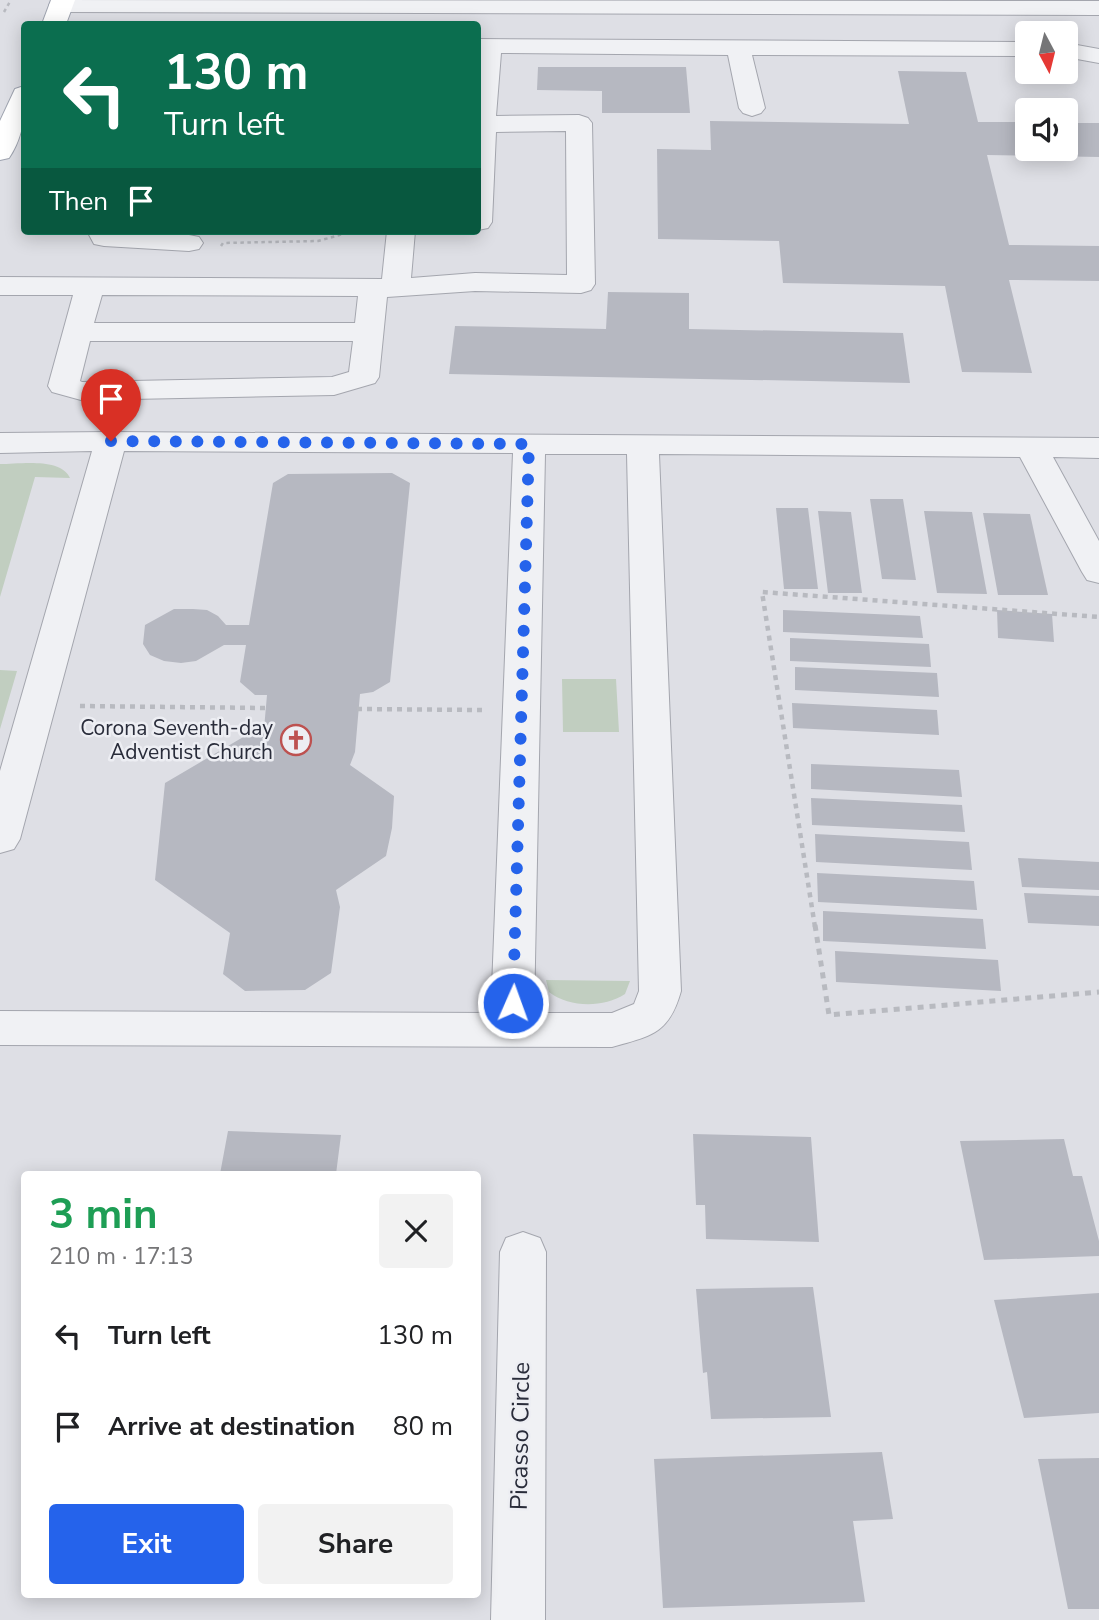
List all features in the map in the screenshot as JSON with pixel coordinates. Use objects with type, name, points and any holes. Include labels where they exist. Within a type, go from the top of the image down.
[{"type":"main road","points":[[0,152],[21,101]]},
{"type":"street","points":[[60,10],[963,4],[1099,8]]},
{"type":"street","points":[[481,144],[483,46],[1015,49]]},
{"type":"street","points":[[737,47],[752,108]]},
{"type":"street","points":[[1078,52],[1099,56]]},
{"type":"street","points":[[0,286],[385,288],[476,247],[581,284],[579,122],[482,124]]},
{"type":"street","points":[[103,235],[104,238],[190,237],[177,288]]},
{"type":"street","points":[[89,288],[63,386],[81,391],[334,386],[364,377],[368,332],[385,288],[400,235]]},
{"type":"street","points":[[76,332],[368,332]]},
{"type":"street","points":[[0,839],[111,441]]},
{"type":"street","points":[[0,443],[111,441],[1099,448]]},
{"type":"street","points":[[512,1030],[529,444]]},
{"type":"street","points":[[0,1027],[612,1030],[644,1021],[655,1012],[660,991],[643,445]]},
{"type":"street","points":[[1031,447],[1099,572]]},
{"type":"street","name":"Picasso Circle","points":[[517,1620],[523,1252]]},
{"type":"path","points":[[4,12],[11,0]]},
{"type":"path","points":[[1099,617],[762,592],[829,1015],[1099,992]]},
{"type":"path","points":[[37,706],[266,708]]},
{"type":"path","points":[[357,709],[522,710]]},
{"type":"green space","points":[[0,464],[49,464],[65,471],[70,478],[35,477],[0,597]]},
{"type":"green space","points":[[0,670],[17,671],[0,729]]},
{"type":"green space","points":[[562,679],[616,679],[619,732],[563,732]]},
{"type":"green space","points":[[546,980],[630,981],[625,994],[616,999],[587,1004],[557,997],[549,992]]},
{"type":"building","points":[[538,67],[686,67],[690,113],[602,113],[602,91],[537,90]]},
{"type":"building","points":[[898,71],[966,72],[978,122],[1015,122],[1015,156],[987,155],[1009,245],[1099,246],[1099,281],[1009,280],[1032,373],[962,372],[945,286],[783,283],[779,241],[658,239],[657,149],[711,150],[710,121],[909,124]]},
{"type":"building","points":[[1078,123],[1099,123],[1099,157],[1078,157]]},
{"type":"building","points":[[608,292],[689,293],[689,329],[903,333],[910,383],[449,374],[455,326],[606,329]]},
{"type":"building","name":"Corona Seventh-day Adventist Church","points":[[392,473],[410,483],[390,682],[373,692],[360,694],[355,752],[350,765],[394,796],[392,828],[386,856],[336,890],[340,907],[331,973],[305,990],[245,991],[223,974],[230,933],[155,880],[165,783],[257,729],[264,729],[267,695],[255,695],[240,682],[246,645],[224,645],[196,661],[164,661],[150,655],[143,644],[145,625],[174,609],[193,609],[207,610],[218,616],[226,625],[249,625],[273,483],[288,474]]},
{"type":"building","points":[[870,499],[903,499],[916,580],[882,579]]},
{"type":"building","points":[[776,508],[808,508],[818,589],[784,589]]},
{"type":"building","points":[[818,511],[851,512],[862,593],[828,593]]},
{"type":"building","points":[[924,511],[972,512],[987,594],[937,593]]},
{"type":"building","points":[[983,513],[1030,514],[1048,595],[998,595]]},
{"type":"building","points":[[783,610],[920,616],[923,638],[783,632]]},
{"type":"building","points":[[997,610],[1052,614],[1054,642],[998,638]]},
{"type":"building","points":[[790,638],[929,644],[931,667],[790,661]]},
{"type":"building","points":[[795,667],[937,673],[939,697],[795,690]]},
{"type":"building","points":[[792,703],[937,710],[939,735],[793,728]]},
{"type":"building","points":[[811,764],[959,770],[962,797],[811,789]]},
{"type":"building","points":[[811,798],[962,805],[965,832],[812,825]]},
{"type":"building","points":[[815,834],[969,842],[972,870],[816,862]]},
{"type":"building","points":[[1018,858],[1099,862],[1099,890],[1022,887]]},
{"type":"building","points":[[817,873],[974,881],[977,910],[818,902]]},
{"type":"building","points":[[1024,893],[1099,896],[1099,926],[1028,923]]},
{"type":"building","points":[[823,911],[983,919],[986,949],[823,941]]},
{"type":"building","points":[[835,951],[998,960],[1001,991],[836,982]]},
{"type":"building","points":[[228,1131],[341,1135],[336,1171],[221,1171]]},
{"type":"building","points":[[693,1134],[811,1137],[819,1242],[706,1239],[705,1205],[696,1205]]},
{"type":"building","points":[[1064,1139],[1073,1176],[1082,1176],[1099,1241],[1099,1256],[984,1260],[960,1141]]},
{"type":"building","points":[[813,1287],[831,1417],[711,1419],[707,1372],[703,1373],[696,1289]]},
{"type":"building","points":[[1099,1293],[1099,1413],[1024,1418],[994,1300]]},
{"type":"building","points":[[882,1452],[893,1519],[853,1521],[865,1602],[663,1608],[654,1459]]},
{"type":"building","points":[[1099,1458],[1099,1609],[1068,1609],[1038,1459]]},
{"type":"place","name":"Corona Seventh-day Adventist Church","points":[[296,740]]},
{"type":"route","points":[[111,441],[529,444],[513,1003]]}]
